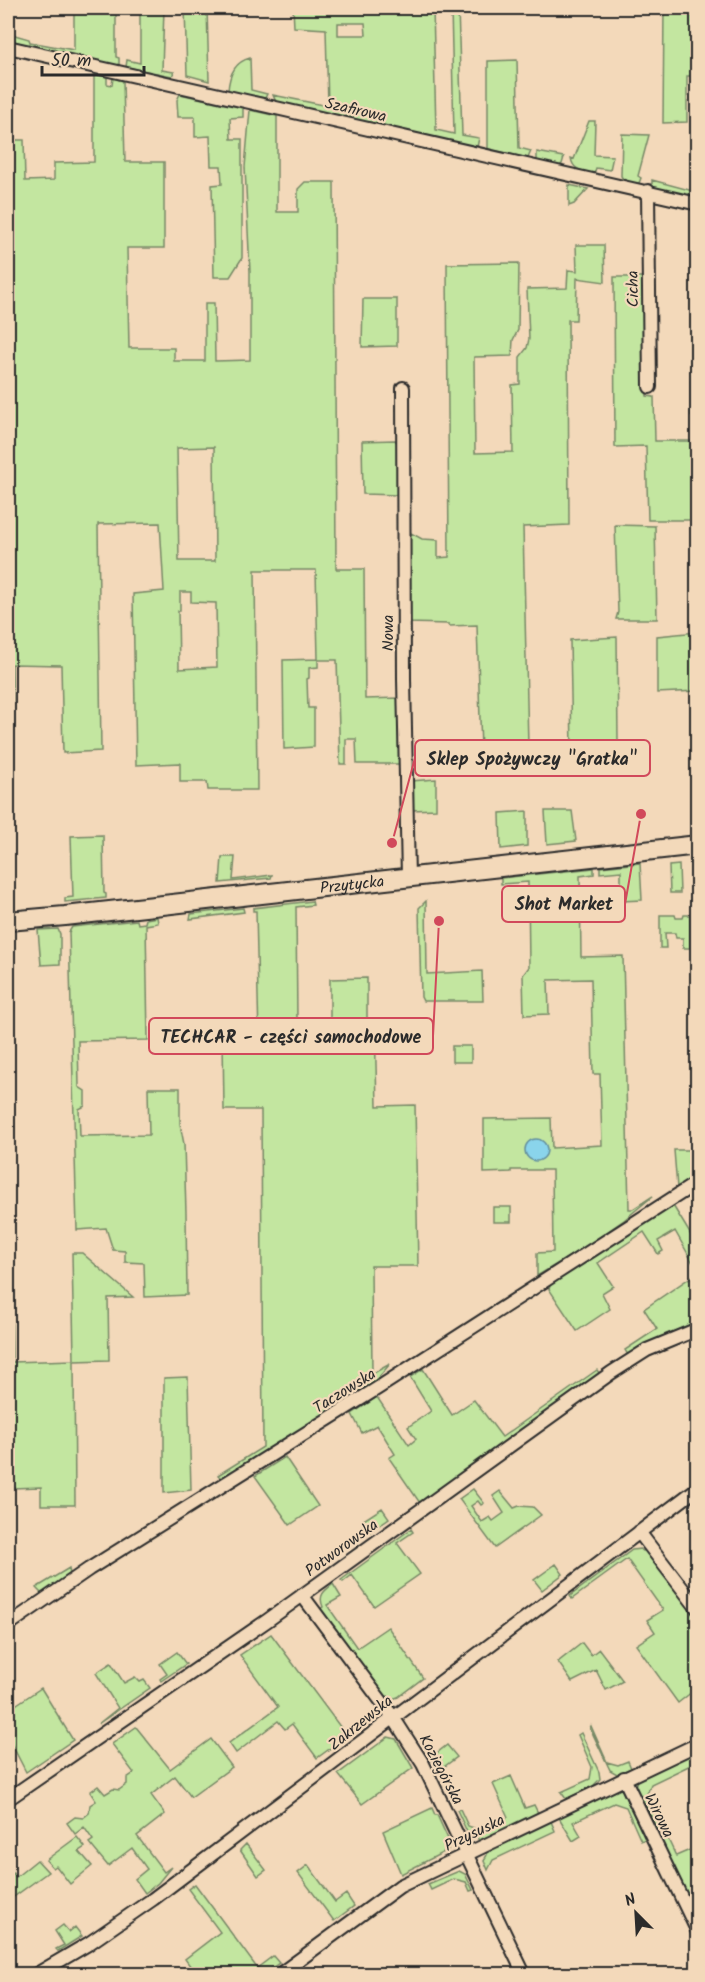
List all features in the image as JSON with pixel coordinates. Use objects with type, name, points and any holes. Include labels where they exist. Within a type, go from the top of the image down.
[{"type":"main road","name":"Przytycka","points":[[8,921],[698,845]]},
{"type":"street","name":"Szafirowa","points":[[8,46],[698,204]]},
{"type":"street","name":"Cicha","points":[[648,191],[650,387]]},
{"type":"street","name":"Nowa","points":[[403,388],[404,679],[408,878]]},
{"type":"street","name":"Taczowska","points":[[8,1625],[116,1552],[378,1389],[698,1182]]},
{"type":"street","name":"Potworowska","points":[[8,1799],[302,1595],[610,1373],[646,1350],[698,1329]]},
{"type":"street","name":"Zakrzewska","points":[[37,1974],[88,1944],[129,1916],[698,1488]]},
{"type":"street","points":[[639,1532],[698,1609]]},
{"type":"street","name":"Koziegórska","points":[[302,1595],[393,1717],[423,1764],[524,1974]]},
{"type":"street","name":"Przysuska","points":[[280,1974],[392,1892],[698,1744]]},
{"type":"street","name":"Wirowa","points":[[624,1778],[698,1932]]},
{"type":"green space","points":[[74,8],[116,8],[116,57],[119,58],[119,66],[8,40],[8,33],[29,39],[30,42],[74,50]]},
{"type":"green space","points":[[140,8],[164,8],[162,70],[174,72],[172,76],[126,67],[127,60],[140,63]]},
{"type":"green space","points":[[185,8],[207,8],[209,81],[187,75]]},
{"type":"green space","points":[[293,8],[433,8],[436,130],[454,134],[451,8],[458,8],[462,135],[479,138],[477,147],[276,102],[273,95],[328,106],[326,29],[294,27]],"holes":[[[338,23],[365,23],[366,35],[338,35]]]},
{"type":"green space","points":[[664,8],[697,8],[697,76],[687,76],[687,122],[663,123]]},
{"type":"green space","points":[[250,58],[251,90],[267,94],[265,98],[228,91],[233,70]]},
{"type":"green space","points":[[517,60],[519,148],[531,151],[528,158],[488,149],[488,61]]},
{"type":"green space","points":[[94,73],[107,77],[107,84],[112,85],[113,78],[123,81],[125,162],[164,162],[164,248],[127,248],[129,348],[174,348],[174,361],[205,361],[205,303],[214,303],[215,361],[250,360],[250,272],[245,167],[250,110],[277,116],[277,212],[298,212],[298,189],[305,182],[334,182],[336,569],[364,569],[365,699],[399,698],[401,764],[357,764],[356,739],[346,739],[346,764],[340,764],[337,660],[318,660],[318,667],[309,668],[308,708],[314,708],[314,747],[284,749],[283,660],[318,659],[316,570],[255,570],[257,790],[208,790],[207,782],[180,782],[180,763],[136,765],[133,594],[164,591],[160,523],[98,524],[101,751],[63,753],[61,665],[12,664],[14,786],[8,786],[8,140],[24,140],[25,181],[54,180],[54,163],[94,162]],"holes":[[[214,447],[215,561],[179,561],[177,448]],[[180,592],[191,592],[191,602],[216,603],[217,667],[179,669]]]},
{"type":"green space","points":[[180,94],[243,108],[243,117],[230,118],[231,139],[242,139],[242,258],[230,277],[214,277],[212,185],[222,184],[221,166],[211,166],[210,136],[195,137],[195,117],[178,117],[177,100]]},
{"type":"green space","points":[[589,121],[595,121],[594,155],[613,156],[610,170],[596,168],[594,174],[579,170],[572,162],[571,158],[574,159]]},
{"type":"green space","points":[[622,134],[649,135],[638,176],[641,178],[639,183],[634,184],[621,176]]},
{"type":"green space","points":[[537,152],[564,157],[562,164],[559,166],[537,161]]},
{"type":"green space","points":[[652,180],[697,192],[697,198],[652,187]]},
{"type":"green space","points":[[569,185],[588,189],[574,204],[569,206]]},
{"type":"green space","points":[[576,245],[604,245],[605,282],[577,278],[576,320],[568,320],[569,525],[523,527],[528,746],[481,750],[477,625],[449,626],[449,624],[408,623],[408,538],[411,533],[422,539],[438,540],[438,558],[449,557],[447,264],[519,263],[518,330],[513,340],[512,356],[474,357],[475,453],[513,452],[512,385],[520,384],[520,357],[527,348],[529,339],[527,289],[567,288],[568,270],[577,271]]},
{"type":"green space","points":[[614,277],[644,277],[647,396],[654,397],[655,441],[692,441],[695,520],[648,520],[646,446],[615,447]]},
{"type":"green space","points":[[363,299],[397,299],[397,346],[362,347]]},
{"type":"green space","points":[[691,381],[697,381],[697,416],[691,416]]},
{"type":"green space","points":[[395,440],[398,445],[399,495],[363,494],[362,441]]},
{"type":"green space","points":[[615,525],[655,526],[657,619],[616,619],[618,612]]},
{"type":"green space","points":[[697,632],[697,691],[657,693],[657,636]]},
{"type":"green space","points":[[617,637],[618,742],[572,749],[570,640]]},
{"type":"green space","points":[[436,779],[436,809],[412,810],[411,781]]},
{"type":"green space","points":[[527,811],[527,846],[501,849],[500,813]]},
{"type":"green space","points":[[545,811],[572,811],[576,841],[547,844]]},
{"type":"green space","points":[[103,835],[106,898],[65,902],[65,898],[73,897],[71,836]]},
{"type":"green space","points":[[222,857],[235,857],[233,880],[272,875],[271,878],[220,883]]},
{"type":"green space","points":[[640,863],[642,900],[621,901],[621,871],[600,873],[600,867]]},
{"type":"green space","points":[[679,865],[680,893],[670,893],[669,866]]},
{"type":"green space","points":[[594,868],[594,874],[580,876],[581,957],[623,956],[629,1209],[633,1209],[653,1196],[624,1220],[582,1249],[537,1276],[537,1253],[553,1252],[552,1170],[511,1170],[511,1172],[484,1173],[484,1119],[551,1118],[552,1148],[602,1145],[600,1074],[593,1074],[591,979],[548,980],[549,1014],[524,1015],[523,975],[529,967],[528,882],[501,884],[501,878]]},
{"type":"green space","points":[[312,901],[313,905],[296,907],[297,1021],[330,1021],[330,979],[367,978],[367,1026],[375,1023],[377,1106],[415,1105],[418,1266],[371,1266],[372,1374],[390,1364],[373,1384],[233,1473],[221,1478],[218,1475],[263,1447],[261,1110],[224,1110],[223,1039],[259,1038],[256,911],[253,911],[253,908]]},
{"type":"green space","points":[[426,901],[427,974],[482,971],[483,1001],[423,1001],[421,997],[419,908]]},
{"type":"green space","points":[[243,908],[244,912],[190,919],[191,914]]},
{"type":"green space","points":[[660,915],[675,915],[676,918],[683,918],[684,915],[690,915],[690,948],[683,948],[683,938],[676,938],[675,933],[665,933],[666,948],[660,948]]},
{"type":"green space","points":[[157,917],[158,923],[146,925],[148,1040],[78,1041],[79,1087],[85,1091],[85,1106],[79,1109],[80,1136],[149,1135],[148,1088],[180,1088],[180,1124],[184,1144],[187,1295],[145,1297],[144,1263],[125,1262],[125,1251],[113,1250],[106,1228],[77,1230],[69,932],[72,927],[137,920],[138,924],[145,923],[146,919]]},
{"type":"green space","points":[[58,929],[60,964],[41,965],[38,930]]},
{"type":"green space","points":[[452,1046],[471,1046],[471,1062],[452,1062]]},
{"type":"green space","points":[[8,1115],[12,1362],[74,1360],[72,1253],[82,1253],[133,1297],[108,1298],[109,1360],[74,1361],[75,1505],[41,1505],[41,1487],[11,1488],[10,1442],[8,1442]]},
{"type":"green space","points":[[674,1150],[697,1150],[697,1175],[677,1188]]},
{"type":"green space","points":[[672,1204],[697,1245],[697,1270],[675,1231],[658,1241],[663,1251],[658,1254],[644,1232],[598,1263],[613,1286],[602,1293],[610,1309],[577,1331],[549,1289],[551,1283]]},
{"type":"green space","points":[[493,1207],[511,1207],[511,1222],[493,1222]]},
{"type":"green space","points":[[697,1273],[697,1322],[654,1340],[628,1355],[625,1350],[657,1329],[644,1309]]},
{"type":"green space","points":[[423,1369],[452,1415],[474,1400],[502,1437],[597,1370],[600,1374],[420,1503],[389,1458],[395,1454],[377,1425],[362,1433],[352,1414],[377,1397],[409,1445],[416,1439],[408,1427],[431,1411],[410,1377]]},
{"type":"green space","points":[[188,1377],[191,1490],[164,1493],[164,1378]]},
{"type":"green space","points":[[285,1457],[318,1506],[290,1525],[255,1476]]},
{"type":"green space","points":[[473,1489],[484,1503],[481,1505],[478,1501],[471,1506],[482,1522],[490,1517],[493,1521],[504,1513],[493,1496],[500,1491],[514,1508],[533,1507],[541,1515],[495,1548],[459,1499]]},
{"type":"green space","points":[[382,1508],[389,1518],[365,1535],[362,1521]]},
{"type":"green space","points":[[411,1529],[413,1532],[397,1543],[420,1574],[374,1606],[352,1575],[343,1582],[341,1580]]},
{"type":"green space","points":[[645,1549],[697,1619],[697,1688],[678,1703],[636,1645],[655,1632],[647,1620],[663,1610],[627,1559],[572,1599],[570,1596],[632,1550],[643,1551]]},
{"type":"green space","points":[[556,1564],[563,1574],[542,1590],[534,1580]]},
{"type":"green space","points":[[69,1568],[70,1575],[42,1594],[36,1588]]},
{"type":"green space","points":[[333,1584],[341,1597],[327,1605],[357,1648],[388,1627],[423,1678],[398,1697],[392,1699],[388,1696],[386,1698],[320,1609],[323,1607],[321,1599],[323,1594]]},
{"type":"green space","points":[[271,1634],[347,1736],[317,1758],[292,1724],[285,1729],[278,1721],[236,1753],[229,1743],[278,1707],[240,1655]]},
{"type":"green space","points":[[582,1643],[591,1655],[599,1649],[623,1681],[606,1690],[596,1670],[572,1682],[558,1662]]},
{"type":"green space","points":[[177,1652],[186,1664],[161,1681],[160,1679],[167,1674],[160,1664]]},
{"type":"green space","points":[[111,1663],[124,1683],[135,1677],[140,1682],[144,1680],[150,1688],[98,1724],[118,1708],[96,1673]]},
{"type":"green space","points":[[41,1688],[73,1740],[26,1772],[8,1737],[8,1703],[11,1708]]},
{"type":"green space","points":[[591,1726],[607,1762],[618,1765],[628,1761],[631,1768],[617,1774],[610,1770]]},
{"type":"green space","points":[[136,1727],[170,1769],[211,1739],[232,1767],[191,1797],[175,1776],[151,1795],[165,1814],[137,1836],[164,1872],[171,1867],[158,1883],[145,1893],[135,1879],[147,1869],[132,1848],[108,1866],[89,1843],[93,1840],[84,1827],[75,1834],[67,1823],[75,1817],[83,1818],[89,1813],[90,1805],[96,1801],[90,1792],[98,1786],[105,1794],[113,1789],[119,1790],[127,1784],[127,1778],[134,1773],[112,1744]]},
{"type":"green space","points":[[581,1733],[600,1779],[593,1786],[566,1799],[561,1792],[590,1779],[592,1767],[578,1735]]},
{"type":"green space","points":[[388,1737],[396,1739],[413,1768],[362,1804],[338,1774]]},
{"type":"green space","points":[[447,1745],[457,1757],[441,1769],[433,1756]]},
{"type":"green space","points":[[697,1749],[697,1762],[651,1784],[647,1794],[662,1828],[655,1830],[635,1787],[637,1779]]},
{"type":"green space","points":[[511,1776],[525,1808],[534,1805],[538,1813],[479,1841],[477,1837],[468,1834],[457,1810],[460,1809],[468,1826],[479,1830],[508,1817],[493,1784]]},
{"type":"green space","points":[[618,1788],[622,1790],[645,1839],[641,1841],[626,1807],[614,1803],[573,1822],[581,1836],[573,1841],[558,1816]]},
{"type":"green space","points":[[432,1808],[448,1839],[448,1850],[401,1874],[383,1831]]},
{"type":"green space","points":[[550,1819],[555,1831],[493,1860],[488,1870],[484,1860],[487,1855],[485,1850]]},
{"type":"green space","points":[[77,1837],[85,1847],[79,1851],[92,1866],[70,1884],[56,1866],[53,1868],[46,1860]]},
{"type":"green space","points":[[667,1837],[676,1856],[697,1847],[697,1888],[685,1896],[659,1840]]},
{"type":"green space","points":[[246,1844],[266,1870],[258,1876],[240,1850]]},
{"type":"green space","points":[[37,1860],[48,1872],[8,1901],[8,1867],[16,1877]]},
{"type":"green space","points":[[308,1865],[335,1902],[346,1894],[354,1906],[334,1921],[298,1873]]},
{"type":"green space","points":[[459,1871],[465,1874],[473,1890],[470,1891],[466,1882],[454,1879],[431,1890],[428,1884]]},
{"type":"green space","points":[[195,1884],[257,1968],[273,1956],[279,1963],[263,1974],[196,1974],[185,1959],[220,1932],[188,1889]]},
{"type":"green space","points":[[63,1925],[69,1932],[75,1927],[82,1936],[58,1951],[56,1949],[64,1945],[55,1931]]},
{"type":"water","points":[[536,1139],[544,1142],[547,1150],[544,1158],[536,1161],[528,1158],[525,1150],[528,1142]]},
{"type":"place","name":"Shot Market","points":[[641,814]]},
{"type":"place","name":"Sklep Spożywczy \"Gratka\"","points":[[392,843]]},
{"type":"place","name":"TECHCAR - części samochodowe","points":[[439,921]]}]
